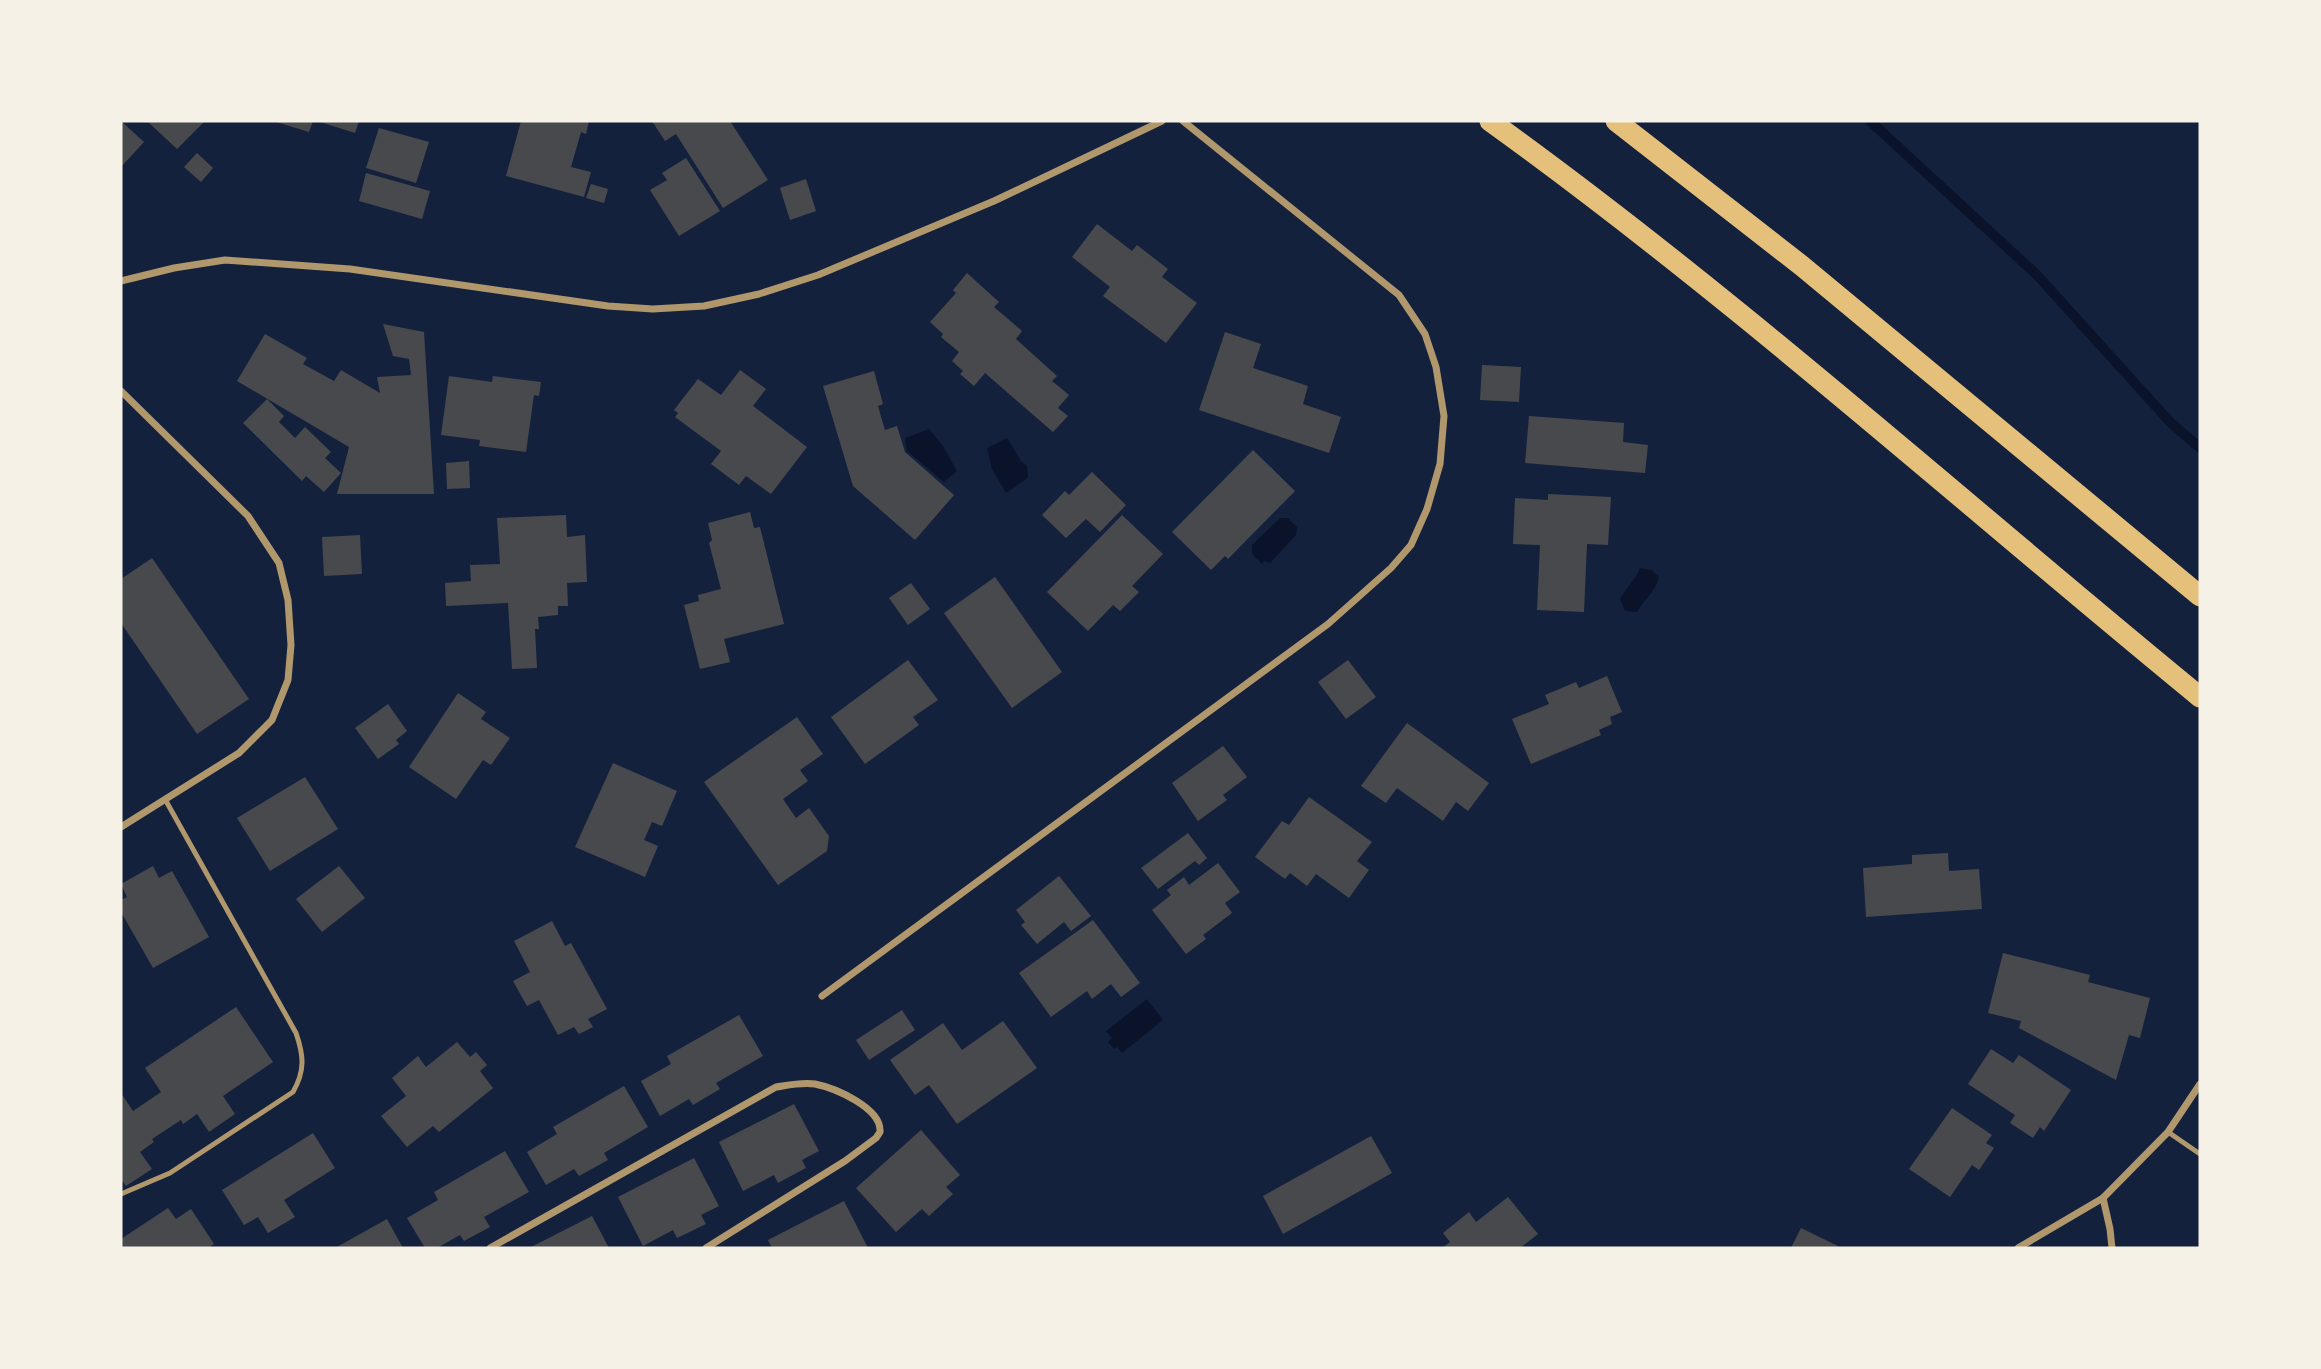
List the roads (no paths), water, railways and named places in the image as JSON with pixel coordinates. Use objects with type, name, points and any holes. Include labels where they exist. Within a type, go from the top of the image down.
[{"type":"highway","points":[[1490,121],[1663,253],[1881,428],[2200,696]]},
{"type":"highway","points":[[1616,121],[1802,266],[2200,596]]},
{"type":"street","points":[[121,281],[174,268],[225,260],[350,269],[608,306],[653,309],[704,306],[759,294],[818,275],[994,201],[1162,121]]},
{"type":"street","points":[[822,996],[1328,624],[1411,545],[1427,509],[1440,464],[1444,416],[1436,367],[1425,334],[1399,295],[1183,121]]},
{"type":"street","points":[[121,391],[248,516],[278,563],[288,600],[291,645],[288,680],[272,720],[239,753],[121,827]]},
{"type":"street","points":[[490,1248],[776,1087],[796,1083],[816,1084],[844,1095],[870,1110],[878,1118],[880,1132],[876,1138],[845,1161],[706,1248]]},
{"type":"street","points":[[2018,1248],[2103,1198],[2168,1132],[2200,1084]]},
{"type":"street","points":[[2103,1198],[2112,1248]]},
{"type":"lane","points":[[121,1194],[170,1173],[293,1092],[303,1067],[296,1033],[166,801]]},
{"type":"lane","points":[[2168,1132],[2200,1154]]},
{"type":"water","points":[[929,429],[943,446],[957,471],[944,482],[907,451],[905,438]]},
{"type":"water","points":[[1007,438],[1027,466],[1028,478],[1006,493],[992,469],[987,448]]},
{"type":"water","points":[[1280,518],[1288,518],[1297,527],[1296,535],[1270,563],[1264,561],[1262,564],[1252,554],[1252,545]]},
{"type":"water","points":[[1640,568],[1652,570],[1659,577],[1657,583],[1637,612],[1625,611],[1620,599]]},
{"type":"water","points":[[1147,999],[1163,1020],[1122,1053],[1117,1047],[1114,1049],[1108,1042],[1112,1038],[1106,1031]]},
{"type":"waterway","points":[[1870,121],[2037,275],[2170,422],[2200,448]]}]
